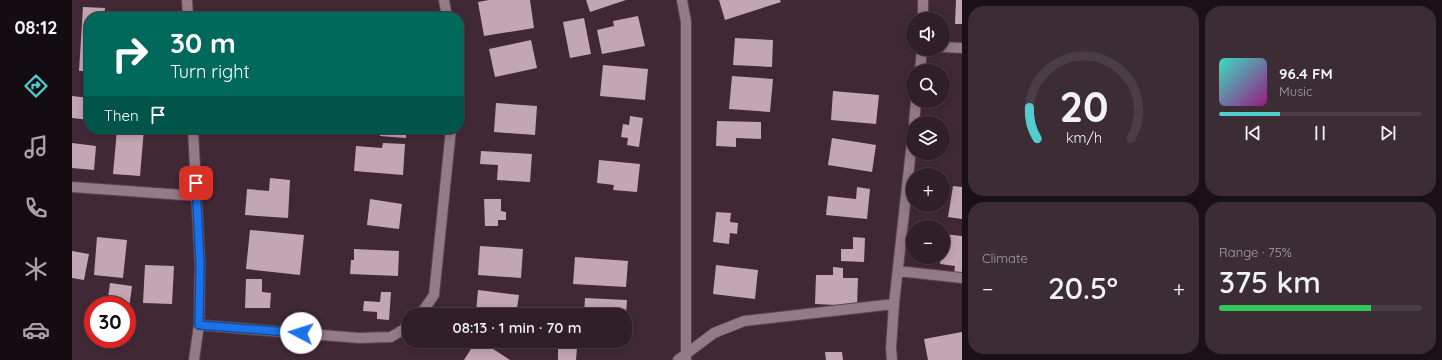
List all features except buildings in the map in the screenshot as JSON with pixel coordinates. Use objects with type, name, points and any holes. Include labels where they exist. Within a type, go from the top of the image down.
[{"type":"street","points":[[187,0],[188,12]]},
{"type":"street","points":[[444,0],[446,12]]},
{"type":"street","points":[[682,0],[686,22],[683,359]]},
{"type":"street","points":[[923,0],[923,12]]},
{"type":"street","points":[[950,47],[962,48]]},
{"type":"street","points":[[194,134],[200,264],[199,325],[194,360]]},
{"type":"street","points":[[425,308],[434,295],[450,134]]},
{"type":"street","points":[[892,360],[891,348],[894,304],[910,160]]},
{"type":"street","points":[[72,187],[197,196]]},
{"type":"street","points":[[898,271],[962,278]]},
{"type":"street","points":[[683,359],[714,333],[744,321],[894,304]]},
{"type":"street","points":[[199,325],[359,338],[391,337],[402,330]]},
{"type":"route","points":[[196,183],[200,264],[199,325],[301,333]]}]
